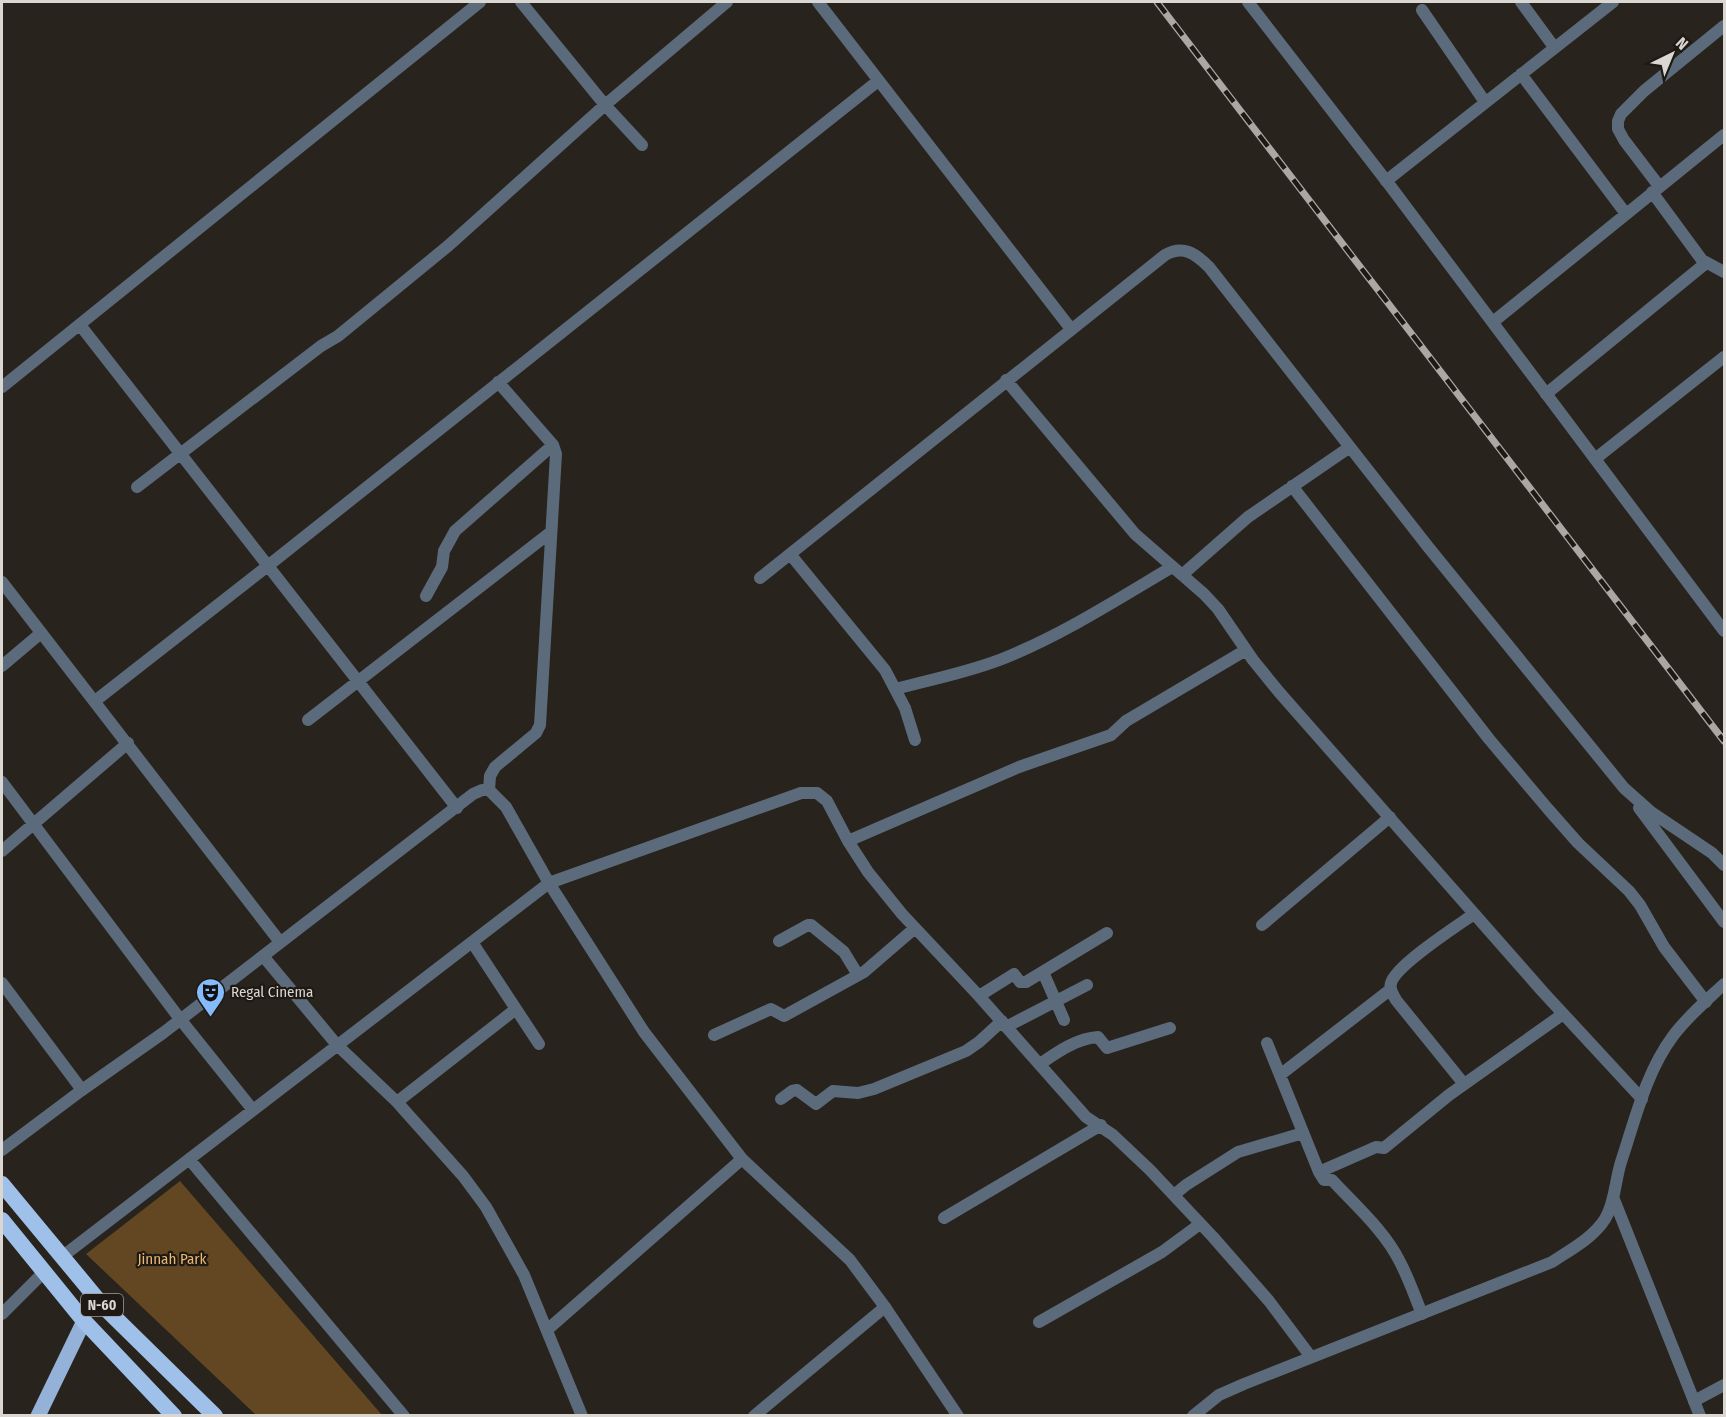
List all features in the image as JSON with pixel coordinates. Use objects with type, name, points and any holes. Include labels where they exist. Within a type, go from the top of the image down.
[{"type":"highway","name":"N-60","points":[[2,1184],[103,1306],[215,1416]]},
{"type":"highway","name":"N-60","points":[[2,1220],[84,1321],[174,1416]]},
{"type":"main road","points":[[38,1416],[84,1321]]},
{"type":"street","points":[[2,387],[480,2]]},
{"type":"street","points":[[521,2],[605,105],[642,145]]},
{"type":"street","points":[[137,487],[321,346],[338,336],[440,253],[605,105],[727,2]]},
{"type":"street","points":[[818,2],[1071,329]]},
{"type":"street","points":[[1248,2],[1725,631]]},
{"type":"street","points":[[1521,2],[1554,47]]},
{"type":"street","points":[[1386,182],[1613,2]]},
{"type":"street","points":[[1422,10],[1485,102]]},
{"type":"street","points":[[1725,26],[1644,91],[1621,114],[1618,121],[1618,129],[1624,140],[1706,263],[1725,272]]},
{"type":"street","points":[[1521,74],[1626,214]]},
{"type":"street","points":[[95,701],[878,81]]},
{"type":"street","points":[[1492,322],[1725,135]]},
{"type":"street","points":[[760,578],[1165,255],[1178,249],[1191,252],[1209,267],[1429,548],[1624,788],[1725,922]]},
{"type":"street","points":[[1546,394],[1706,263]]},
{"type":"street","points":[[80,325],[457,808]]},
{"type":"street","points":[[1595,459],[1725,357]]},
{"type":"street","points":[[1006,381],[1123,521],[1147,546],[1218,609],[1279,692],[1563,1014],[1642,1099]]},
{"type":"street","points":[[489,790],[490,776],[495,767],[536,733],[540,725],[556,454],[553,445],[498,382]]},
{"type":"street","points":[[426,596],[442,567],[444,551],[455,531],[553,445]]},
{"type":"street","points":[[896,689],[986,665],[1040,643],[1177,571],[1248,517],[1350,447]]},
{"type":"street","points":[[1292,486],[1489,739],[1578,843],[1629,891],[1640,905],[1664,947],[1706,1002]]},
{"type":"street","points":[[308,720],[551,532]]},
{"type":"street","points":[[790,554],[877,658],[905,708],[915,740]]},
{"type":"street","points":[[2,582],[280,942]]},
{"type":"street","points":[[2,666],[41,633]]},
{"type":"street","points":[[848,841],[1019,767],[1111,735],[1126,721],[1246,650]]},
{"type":"street","points":[[2,851],[128,743]]},
{"type":"street","points":[[2,782],[180,1019],[253,1110]]},
{"type":"street","points":[[1624,788],[1651,812],[1712,853],[1725,865]]},
{"type":"street","points":[[2,1150],[180,1019],[473,794],[489,790],[506,807],[549,883],[644,1032],[742,1160],[850,1260],[885,1307],[958,1416]]},
{"type":"street","points":[[63,1256],[549,883],[801,793],[817,794],[827,801],[848,841],[868,872],[902,914],[979,996],[1086,1117],[1091,1122],[1101,1125],[1174,1195],[1269,1301],[1311,1358]]},
{"type":"street","points":[[1262,926],[1390,817]]},
{"type":"street","points":[[1464,1084],[1396,1000],[1391,988],[1392,980],[1401,968],[1474,914]]},
{"type":"street","points":[[779,941],[810,925],[844,952],[858,975]]},
{"type":"street","points":[[714,1035],[771,1009],[784,1016],[858,975],[915,928]]},
{"type":"street","points":[[979,996],[1014,974],[1024,983],[1107,933]]},
{"type":"street","points":[[472,942],[539,1044]]},
{"type":"street","points":[[263,956],[337,1045],[397,1102],[463,1176],[486,1208],[524,1275],[582,1416]]},
{"type":"street","points":[[1043,972],[1064,1020]]},
{"type":"street","points":[[2,983],[82,1090]]},
{"type":"street","points":[[1193,1416],[1219,1395],[1552,1262],[1589,1236],[1604,1221],[1613,1197],[1617,1173],[1642,1099],[1659,1058],[1674,1035],[1725,984]]},
{"type":"street","points":[[781,1099],[797,1090],[816,1104],[833,1091],[858,1094],[874,1089],[966,1051],[1004,1024],[1056,1002],[1088,985]]},
{"type":"street","points":[[1280,1075],[1391,988]]},
{"type":"street","points":[[397,1102],[516,1009]]},
{"type":"street","points":[[1319,1172],[1376,1147],[1384,1148],[1464,1084],[1563,1014]]},
{"type":"street","points":[[1040,1064],[1065,1047],[1095,1037],[1107,1048],[1170,1028]]},
{"type":"street","points":[[1267,1043],[1319,1172],[1324,1180],[1332,1180],[1390,1247],[1400,1261],[1422,1314]]},
{"type":"street","points":[[944,1218],[1101,1125]]},
{"type":"street","points":[[1174,1195],[1238,1152],[1303,1133]]},
{"type":"street","points":[[189,1159],[404,1416]]},
{"type":"street","points":[[547,1330],[742,1160]]},
{"type":"street","points":[[1613,1197],[1700,1416]]},
{"type":"street","points":[[1040,1322],[1162,1252],[1200,1224]]},
{"type":"street","points":[[2,1314],[44,1272]]},
{"type":"street","points":[[754,1416],[885,1307]]},
{"type":"street","points":[[1694,1401],[1725,1385]]},
{"type":"green space","name":"Jinnah Park","points":[[180,1181],[382,1415],[256,1415],[86,1254]]},
{"type":"railway","points":[[1157,2],[1724,741]]},
{"type":"place","name":"Regal Cinema","points":[[210,1018]]}]
